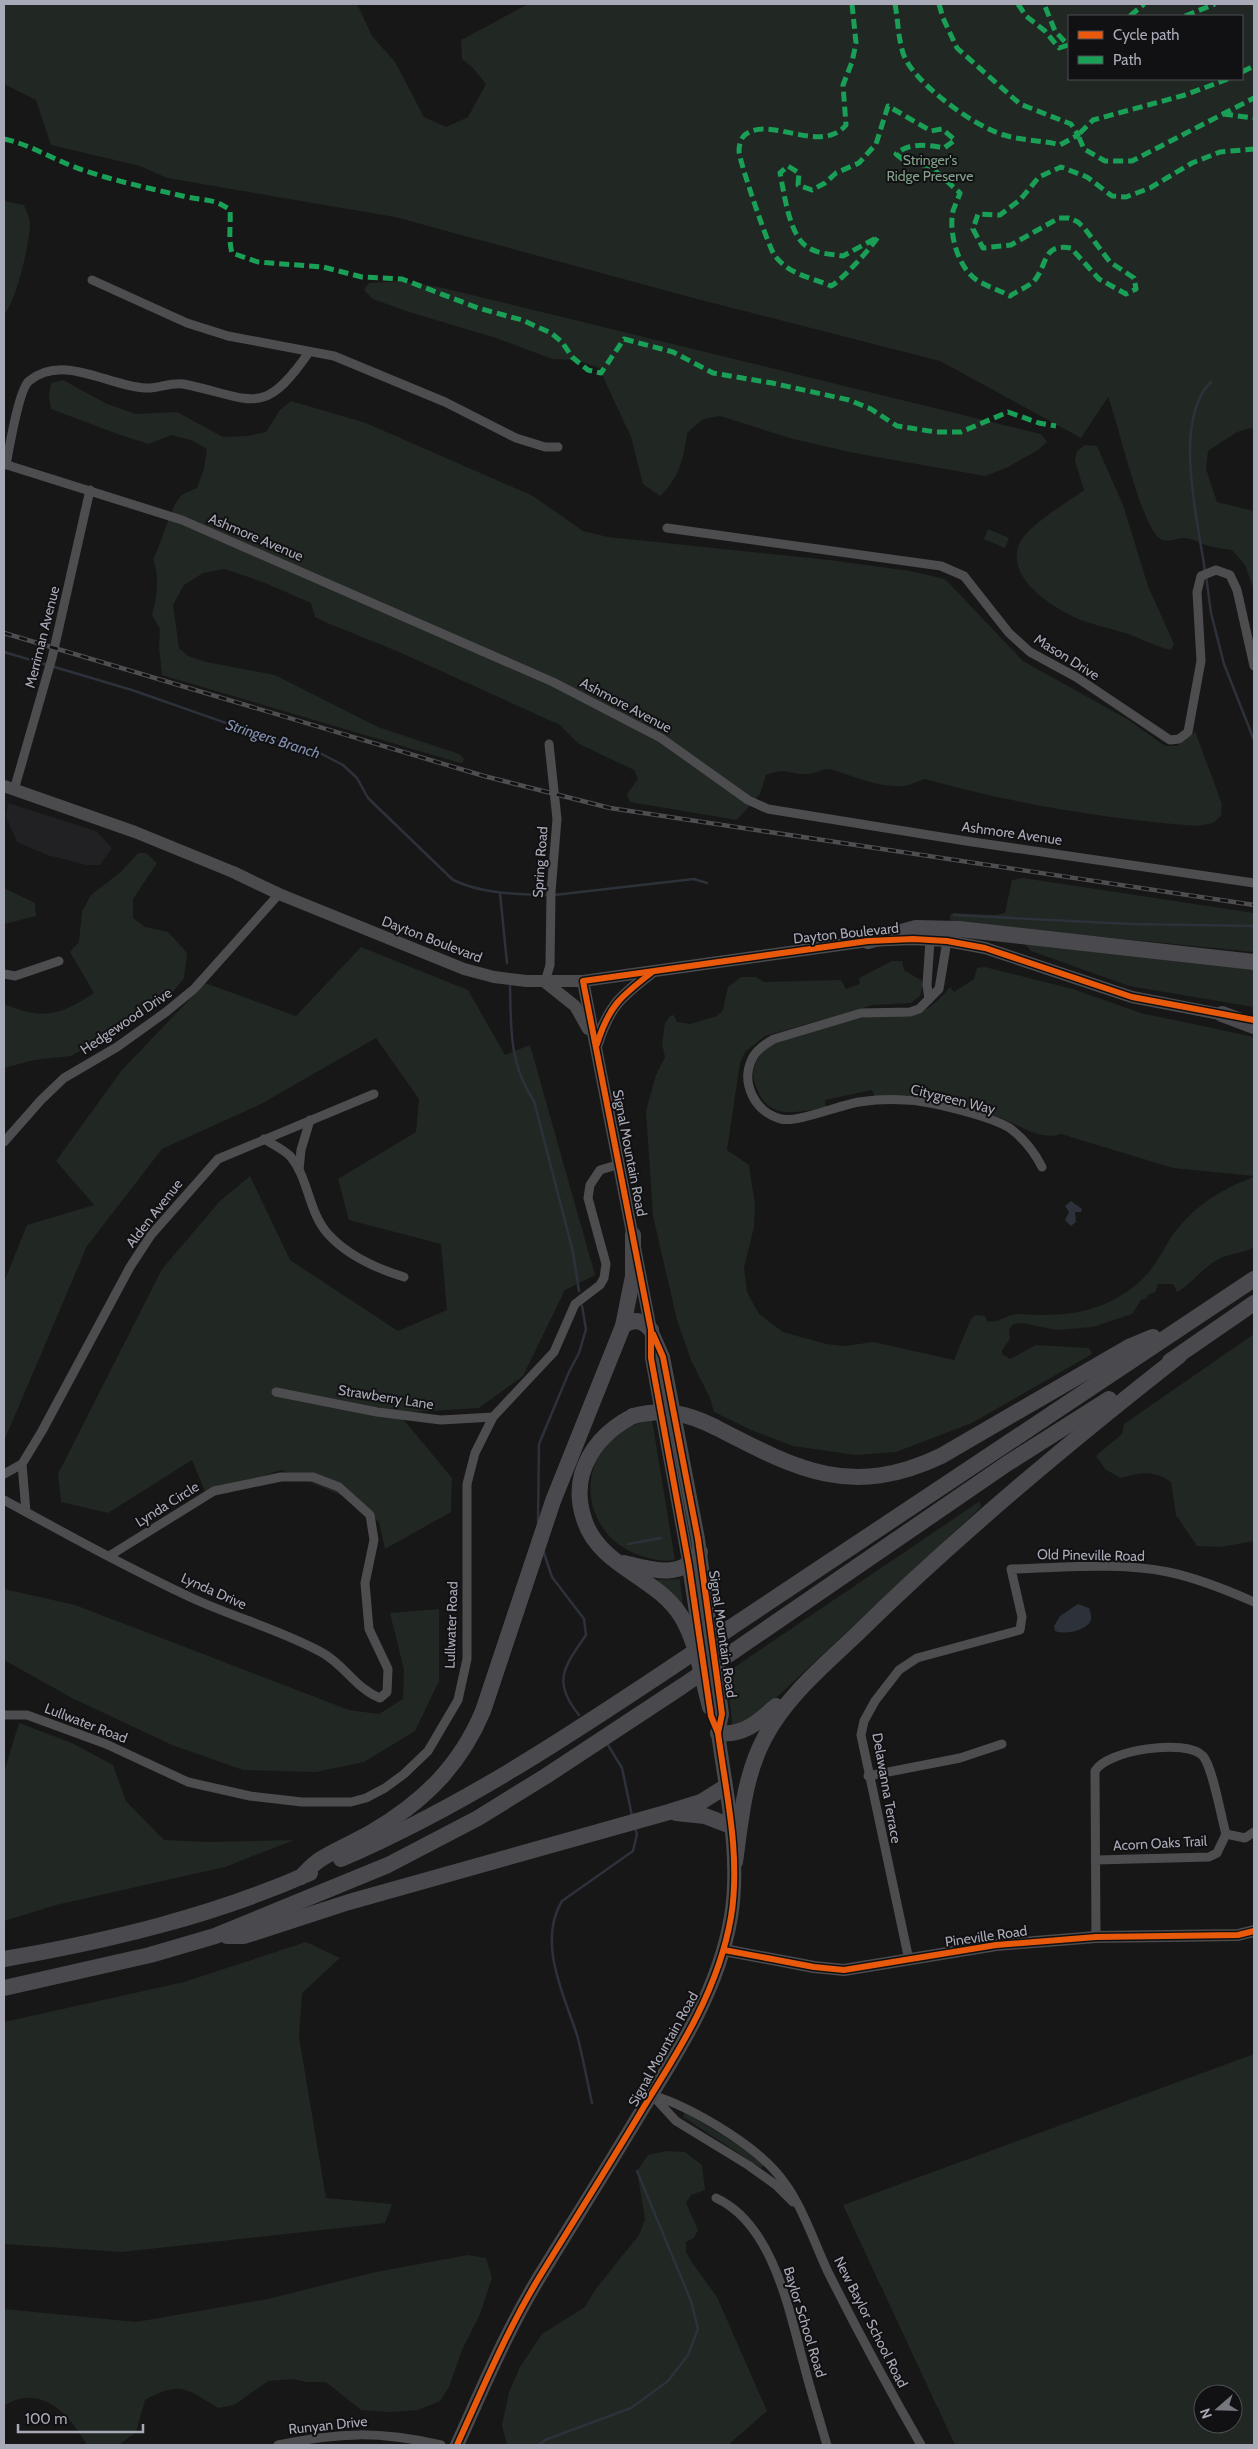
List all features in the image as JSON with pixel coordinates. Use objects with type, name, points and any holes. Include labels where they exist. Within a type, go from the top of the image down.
[{"type":"highway","points":[[868,941],[916,928],[958,929],[1254,962]]},
{"type":"highway","points":[[1222,1014],[1254,1026]]},
{"type":"highway","points":[[301,1877],[319,1859],[371,1833],[411,1805],[452,1767],[472,1737],[483,1711],[553,1501],[623,1326],[632,1282],[633,1235]]},
{"type":"highway","points":[[4,1958],[136,1932],[233,1902],[301,1877],[410,1828],[517,1768],[672,1667],[1254,1279]]},
{"type":"highway","points":[[4,1988],[150,1955],[215,1936],[388,1865],[478,1818],[681,1687],[1008,1463],[1178,1356],[1254,1302]]},
{"type":"highway","points":[[710,1707],[690,1633],[682,1617],[672,1604],[616,1562],[592,1537],[581,1510],[579,1495],[581,1478],[592,1452],[609,1431],[633,1416],[667,1411],[685,1414],[715,1427],[781,1461],[808,1471],[853,1477],[875,1477],[925,1464],[1129,1347],[1194,1318]]},
{"type":"highway","points":[[623,1326],[630,1322],[639,1321],[651,1330]]},
{"type":"highway","points":[[735,1862],[747,1783],[765,1736],[791,1700],[933,1561],[1005,1497],[1178,1356]]},
{"type":"highway","points":[[616,1562],[661,1570],[680,1569],[689,1566],[700,1552]]},
{"type":"highway","points":[[718,1733],[736,1733],[756,1725],[855,1636]]},
{"type":"highway","points":[[215,1936],[244,1936],[349,1902],[669,1812],[701,1802],[725,1787]]},
{"type":"highway","points":[[669,1812],[705,1816],[731,1826]]},
{"type":"main road","name":"Dayton Boulevard","points":[[9,788],[135,832],[233,872],[279,894],[464,969],[494,977],[545,982],[583,981],[868,941],[930,940],[985,948],[1132,997],[1254,1020]]},
{"type":"main road","points":[[596,1047],[608,1014],[617,1002],[652,972]]},
{"type":"main road","name":"Signal Mountain Road","points":[[456,2445],[504,2342],[538,2278],[652,2095],[704,2004],[724,1950],[732,1915],[735,1862],[718,1733],[710,1707],[689,1566],[651,1358],[651,1330],[583,981]]},
{"type":"main road","points":[[545,982],[575,1006],[596,1047]]},
{"type":"main road","name":"Signal Mountain Road","points":[[651,1330],[663,1357],[700,1552],[722,1714],[718,1733]]},
{"type":"main road","name":"Pineville Road","points":[[724,1950],[814,1967],[844,1970],[996,1944],[1096,1937],[1238,1935],[1254,1931]]},
{"type":"street","points":[[92,280],[187,323],[228,336],[334,356],[445,402],[516,438],[545,447],[558,447]]},
{"type":"street","points":[[5,464],[22,393],[27,382],[53,370],[67,370],[131,387],[148,389],[180,384],[250,400],[271,395],[296,371],[309,352]]},
{"type":"street","name":"Ashmore Avenue","points":[[5,464],[182,520],[553,682],[661,738],[748,800],[768,809],[966,841],[1254,883]]},
{"type":"street","name":"Merriman Avenue","points":[[9,788],[49,670],[90,490]]},
{"type":"street","name":"Mason Drive","points":[[667,528],[941,566],[964,576],[1009,633],[1030,652],[1076,677],[1170,740],[1179,739],[1188,732],[1192,715],[1201,661],[1197,592],[1201,576],[1216,570],[1230,575],[1237,590],[1254,666]]},
{"type":"street","name":"Spring Road","points":[[545,982],[550,965],[551,892],[557,819],[549,744]]},
{"type":"street","name":"Hedgewood Drive","points":[[4,1142],[8,1134],[64,1078],[117,1047],[166,1012],[194,989],[279,894]]},
{"type":"street","points":[[929,999],[927,985],[930,940]]},
{"type":"street","name":"Citygreen Way","points":[[947,941],[939,988],[916,1011],[861,1013],[768,1043],[752,1059],[748,1074],[750,1090],[755,1101],[766,1112],[783,1120],[859,1102],[906,1100],[939,1106],[1010,1128],[1028,1145],[1042,1167]]},
{"type":"street","points":[[4,974],[14,976],[59,961]]},
{"type":"street","name":"Alden Avenue","points":[[4,1474],[22,1464],[42,1431],[130,1267],[151,1235],[218,1159],[374,1094]]},
{"type":"street","points":[[299,1170],[301,1150],[310,1120]]},
{"type":"street","points":[[264,1139],[289,1155],[299,1170],[316,1216],[328,1234],[353,1253],[384,1271],[404,1277]]},
{"type":"street","name":"Lullwater Road","points":[[4,1715],[27,1715],[106,1744],[188,1782],[250,1796],[302,1802],[337,1803],[366,1798],[385,1788],[404,1774],[428,1750],[458,1700],[467,1658],[467,1484],[475,1453],[493,1417],[554,1352],[575,1304],[600,1285],[604,1278],[606,1264],[588,1198],[590,1185],[600,1170],[620,1164]]},
{"type":"street","name":"Strawberry Lane","points":[[276,1392],[377,1412],[441,1420],[493,1417]]},
{"type":"street","points":[[22,1464],[26,1512]]},
{"type":"street","name":"Lynda Circle","points":[[109,1556],[214,1490],[280,1477],[313,1478],[339,1487],[370,1515],[374,1540],[365,1583],[369,1629],[388,1669]]},
{"type":"street","name":"Lynda Drive","points":[[4,1500],[192,1598],[322,1652],[350,1674],[362,1689],[380,1698],[387,1692],[388,1669]]},
{"type":"street","name":"Old Pineville Road","points":[[1011,1569],[1134,1568],[1167,1572],[1201,1581],[1254,1602]]},
{"type":"street","name":"Delawanna Terrace","points":[[909,1960],[868,1776],[861,1735],[864,1720],[875,1701],[899,1670],[917,1658],[1020,1630],[1022,1617],[1011,1569]]},
{"type":"street","points":[[868,1776],[960,1758],[1002,1744]]},
{"type":"street","name":"Acorn Oaks Trail","points":[[1096,1860],[1209,1857],[1217,1853],[1226,1834],[1210,1776],[1202,1755],[1190,1748],[1179,1746],[1118,1754],[1099,1765],[1095,1771],[1096,1937]]},
{"type":"street","points":[[1226,1834],[1245,1838],[1254,1832]]},
{"type":"street","name":"New Baylor School Road","points":[[652,2095],[676,2121],[748,2165],[776,2185],[800,2210]]},
{"type":"street","name":"New Baylor School Road","points":[[652,2095],[676,2102],[760,2156],[788,2186],[828,2271],[921,2445]]},
{"type":"street","name":"Baylor School Road","points":[[716,2198],[731,2205],[763,2244],[772,2261],[790,2310],[827,2445]]},
{"type":"street","name":"Runyan Drive","points":[[278,2445],[337,2435],[379,2434],[440,2445]]},
{"type":"shaded area","points":[[8,803],[96,831],[112,848],[100,865],[86,865],[47,855],[17,842],[6,816]]},
{"type":"shaded area","points":[[1071,1201],[1082,1209],[1081,1212],[1075,1212],[1076,1222],[1071,1226],[1065,1220],[1069,1212],[1065,1206]]},
{"type":"shaded area","points":[[1078,1604],[1089,1608],[1091,1620],[1088,1624],[1075,1631],[1065,1633],[1055,1631],[1054,1626],[1060,1616]]},
{"type":"green space","name":"Stringer's Ridge Preserve","points":[[4,4],[357,4],[372,36],[395,62],[424,117],[446,127],[468,117],[486,84],[472,67],[462,59],[461,40],[528,4],[1254,4],[1254,429],[1251,428],[1237,432],[1208,451],[1206,469],[1217,502],[1254,511],[1254,590],[1245,565],[1232,550],[1209,546],[1187,538],[1164,540],[1154,532],[1146,517],[1131,474],[1108,397],[1081,438],[940,361],[697,299],[395,217],[167,178],[140,166],[51,145],[36,100],[4,84]]},
{"type":"green space","points":[[4,201],[24,205],[30,224],[18,286],[9,308],[4,314]]},
{"type":"green space","points":[[402,281],[439,287],[1041,434],[1047,442],[1038,450],[1006,468],[985,476],[854,453],[793,439],[720,416],[703,419],[687,433],[680,467],[672,482],[660,496],[643,484],[631,437],[599,368],[577,360],[552,359],[496,338],[409,312],[373,299],[364,290],[369,283]]},
{"type":"green space","points":[[63,380],[107,404],[136,414],[177,412],[223,437],[249,436],[266,432],[280,410],[291,401],[366,423],[533,496],[583,531],[608,537],[829,560],[910,571],[945,579],[1023,661],[1127,719],[1165,746],[1177,746],[1195,731],[1222,804],[1221,816],[1213,823],[1198,826],[1095,815],[992,796],[925,779],[906,786],[895,786],[868,781],[829,769],[810,774],[778,771],[766,775],[760,794],[737,820],[630,802],[627,794],[638,779],[634,770],[579,744],[560,725],[399,652],[325,622],[315,617],[311,603],[265,583],[225,569],[203,573],[184,585],[173,605],[179,648],[188,656],[206,662],[275,675],[378,727],[459,754],[464,759],[463,762],[460,763],[162,675],[159,647],[160,629],[152,615],[157,587],[153,559],[178,500],[182,495],[197,488],[204,469],[207,449],[191,440],[171,435],[149,444],[51,409],[49,396],[51,383]]},
{"type":"green space","points":[[1085,445],[1097,446],[1123,505],[1148,586],[1174,644],[1171,650],[1128,634],[1087,622],[1064,612],[1033,590],[1019,570],[1017,559],[1018,547],[1028,531],[1084,490],[1075,461],[1077,451]]},
{"type":"green space","points":[[988,529],[1009,538],[1005,548],[984,539]]},
{"type":"green space","points":[[138,853],[146,853],[157,863],[133,899],[133,918],[145,927],[168,932],[187,953],[184,978],[171,994],[124,1025],[71,1056],[34,1060],[4,1068],[4,1004],[30,1012],[51,1013],[71,1007],[94,993],[70,952],[79,942],[82,912],[91,895],[122,871]]},
{"type":"green space","points":[[1023,878],[1254,913],[1254,952],[953,922],[950,919],[950,915],[953,913],[995,915],[1005,913],[1012,880]]},
{"type":"green space","points":[[4,888],[35,903],[36,916],[4,924]]},
{"type":"green space","points":[[1025,944],[1254,969],[1254,1007],[1129,986],[1031,951]]},
{"type":"green space","points":[[361,947],[468,990],[505,1055],[530,1045],[595,1275],[565,1290],[523,1376],[479,1408],[398,1413],[452,1478],[451,1512],[385,1549],[379,1522],[343,1496],[281,1470],[206,1494],[192,1460],[108,1513],[61,1502],[58,1474],[162,1269],[220,1201],[250,1176],[290,1260],[398,1331],[447,1310],[441,1244],[349,1220],[338,1179],[416,1132],[419,1099],[376,1038],[261,1104],[162,1149],[87,1246],[4,1441],[4,1282],[27,1225],[94,1205],[56,1161],[122,1070],[205,983],[296,1016]]},
{"type":"green space","points":[[892,961],[902,961],[904,970],[924,982],[920,996],[911,1003],[873,1005],[765,1036],[745,1052],[740,1063],[727,1150],[749,1165],[755,1205],[754,1227],[744,1267],[747,1292],[759,1314],[783,1332],[826,1344],[845,1346],[873,1342],[954,1360],[971,1319],[975,1315],[985,1316],[987,1321],[991,1322],[1016,1314],[1056,1315],[1074,1313],[1090,1309],[1121,1296],[1149,1272],[1178,1228],[1196,1209],[1218,1194],[1254,1177],[1254,1247],[1217,1260],[1177,1292],[1173,1284],[1158,1284],[1155,1292],[1141,1300],[1132,1314],[1093,1327],[1057,1330],[1022,1323],[1013,1324],[1009,1330],[1010,1339],[1002,1350],[1002,1354],[1010,1359],[1036,1345],[1089,1348],[1092,1354],[972,1423],[896,1452],[856,1455],[793,1446],[751,1430],[714,1412],[710,1398],[691,1360],[677,1320],[653,1216],[646,1111],[656,1075],[665,1057],[662,1044],[665,1023],[670,1016],[674,1015],[677,1022],[690,1024],[717,1016],[723,1010],[728,987],[741,977],[756,977],[764,982],[841,980],[846,989],[860,984],[859,978]]},
{"type":"green space","points":[[985,967],[1073,989],[1141,1013],[1254,1037],[1254,1176],[1173,1168],[1061,1134],[1046,1136],[1039,1134],[1003,1119],[955,1103],[935,1099],[905,1095],[875,1097],[872,1090],[825,1100],[826,1107],[798,1112],[779,1111],[771,1108],[764,1102],[753,1075],[758,1059],[769,1046],[800,1034],[855,1019],[919,1012],[931,1006],[950,987],[954,992],[974,979],[977,968]]},
{"type":"green space","points":[[1254,1334],[1254,1541],[1221,1547],[1197,1546],[1176,1515],[1171,1482],[1159,1475],[1147,1473],[1121,1478],[1106,1470],[1096,1456],[1122,1434],[1124,1424]]},
{"type":"green space","points":[[652,1420],[675,1560],[662,1561],[651,1559],[622,1547],[607,1533],[597,1517],[591,1499],[591,1480],[596,1461],[607,1444],[623,1430]]},
{"type":"green space","points":[[980,1501],[981,1507],[749,1723],[733,1729],[726,1673]]},
{"type":"green space","points":[[680,1579],[683,1606],[655,1580]]},
{"type":"green space","points":[[4,1589],[75,1605],[349,1710],[379,1714],[403,1699],[404,1670],[390,1613],[439,1609],[439,1681],[415,1731],[364,1762],[316,1772],[243,1770],[172,1745],[72,1698],[4,1660]]},
{"type":"green space","points":[[19,1723],[72,1743],[113,1765],[126,1801],[164,1840],[208,1842],[294,1840],[225,1867],[56,1905],[4,1921],[4,1772]]},
{"type":"green space","points":[[306,1942],[340,1958],[302,1993],[299,2037],[326,2198],[392,2204],[385,2223],[122,2252],[4,2244],[4,2022],[184,1982]]},
{"type":"green space","points":[[1254,2054],[1254,2445],[955,2445],[843,2205]]},
{"type":"green space","points":[[685,2112],[748,2151],[765,2165],[761,2168],[683,2117]]},
{"type":"green space","points":[[667,2151],[685,2152],[702,2165],[705,2190],[691,2195],[686,2203],[698,2230],[694,2238],[686,2242],[686,2252],[717,2297],[767,2411],[728,2445],[507,2445],[502,2425],[509,2392],[520,2367],[542,2334],[585,2307],[595,2290],[639,2235],[645,2219],[637,2171],[648,2155]]},
{"type":"green space","points":[[468,2255],[486,2258],[492,2278],[480,2314],[462,2350],[449,2387],[440,2401],[418,2410],[389,2412],[361,2410],[326,2382],[306,2382],[293,2379],[268,2381],[234,2405],[218,2408],[191,2392],[175,2389],[167,2390],[145,2400],[136,2432],[119,2445],[87,2445],[72,2423],[53,2405],[42,2400],[30,2398],[17,2400],[4,2406],[4,2309],[136,2322],[268,2299],[376,2272]]},
{"type":"waterway","points":[[1205,571],[1194,499],[1190,445],[1193,421],[1199,399],[1211,382]]},
{"type":"waterway","points":[[1206,576],[1211,613],[1224,664],[1254,740]]},
{"type":"waterway","name":"Stringers Branch","points":[[4,652],[132,690],[266,737],[312,749],[343,765],[357,778],[368,798],[453,880],[488,891],[548,895]]},
{"type":"waterway","points":[[554,895],[694,879],[707,883]]},
{"type":"waterway","points":[[500,893],[507,963]]},
{"type":"waterway","points":[[954,915],[1131,924],[1254,926]]},
{"type":"waterway","points":[[510,985],[511,1031],[516,1059],[520,1073],[534,1101],[573,1252],[579,1291]]},
{"type":"waterway","points":[[538,1522],[539,1444],[569,1372],[579,1353],[586,1329],[582,1306]]},
{"type":"waterway","points":[[628,1544],[661,1538]]},
{"type":"waterway","points":[[543,1550],[552,1577],[584,1619],[586,1635],[567,1665],[563,1683],[565,1693],[579,1715]]},
{"type":"waterway","points":[[608,1745],[622,1768],[632,1816]]},
{"type":"waterway","points":[[592,2103],[577,2035],[555,1968],[552,1934],[555,1917],[562,1901],[633,1851],[637,1834],[635,1828]]},
{"type":"waterway","points":[[539,2445],[545,2440],[631,2408],[668,2381],[688,2355],[698,2329],[691,2301],[637,2171]]},
{"type":"railway","points":[[4,633],[484,776],[610,808],[1254,905]]},
{"type":"marked path","points":[[852,4],[856,43],[852,62],[843,85],[846,125],[836,133],[823,137],[769,129],[756,130],[744,135],[739,149],[740,158],[755,204],[775,256],[787,267],[801,275],[831,286],[842,278],[878,237],[843,256],[810,249],[800,240],[791,223],[780,173],[788,166],[799,173],[798,185],[812,190],[825,183],[836,173],[859,163],[876,144],[888,106],[931,131],[942,129],[955,140],[944,148],[925,145],[913,146],[896,154],[906,162],[930,166],[960,193],[953,211],[952,231],[961,262],[974,278],[1010,296],[1034,281],[1050,252],[1062,247],[1071,248],[1099,279],[1126,294],[1136,289],[1134,278],[1110,262],[1085,229],[1078,222],[1069,218],[1059,218],[1011,245],[983,248],[973,229],[978,214],[1000,215],[1020,200],[1039,177],[1061,167],[1087,177],[1112,196],[1126,197],[1150,188],[1192,163],[1220,152],[1254,149]]},
{"type":"marked path","points":[[895,4],[901,47],[909,65],[918,77],[946,102],[977,123],[1004,135],[1060,145],[1078,135],[1071,124],[1020,104],[957,48],[943,18],[939,4]]},
{"type":"marked path","points":[[1018,4],[1026,16],[1045,31],[1059,48],[1068,45],[1055,31],[1044,4]]},
{"type":"marked path","points":[[1131,15],[1144,4]]},
{"type":"marked path","points":[[1188,15],[1215,4]]},
{"type":"marked path","points":[[1243,72],[1254,66]]},
{"type":"marked path","points":[[1225,80],[1185,95],[1093,120],[1078,135],[1084,149],[1105,161],[1132,161],[1254,98]]},
{"type":"marked path","points":[[1223,114],[1254,118]]},
{"type":"marked path","points":[[4,139],[22,144],[72,166],[100,175],[143,187],[219,203],[230,210],[232,253],[258,262],[323,267],[362,277],[402,279],[478,308],[522,320],[551,333],[562,342],[572,357],[588,370],[601,373],[624,339],[673,352],[713,373],[772,383],[849,400],[871,409],[897,426],[936,432],[961,432],[1008,412],[1039,423],[1056,426]]},
{"type":"cycle path","points":[[718,1733],[711,1716],[689,1566],[651,1358],[651,1330],[583,981],[868,941],[913,939],[947,941],[985,948],[1132,997],[1254,1020]]},
{"type":"cycle path","points":[[597,1044],[606,1020],[617,1003],[651,973]]},
{"type":"cycle path","points":[[457,2445],[496,2359],[528,2296],[672,2061],[697,2015],[718,1968],[731,1917],[734,1894],[733,1848],[718,1733],[722,1714],[698,1539],[663,1357],[653,1334]]},
{"type":"cycle path","points":[[724,1950],[814,1967],[844,1970],[996,1945],[1096,1937],[1238,1935],[1254,1931]]}]
